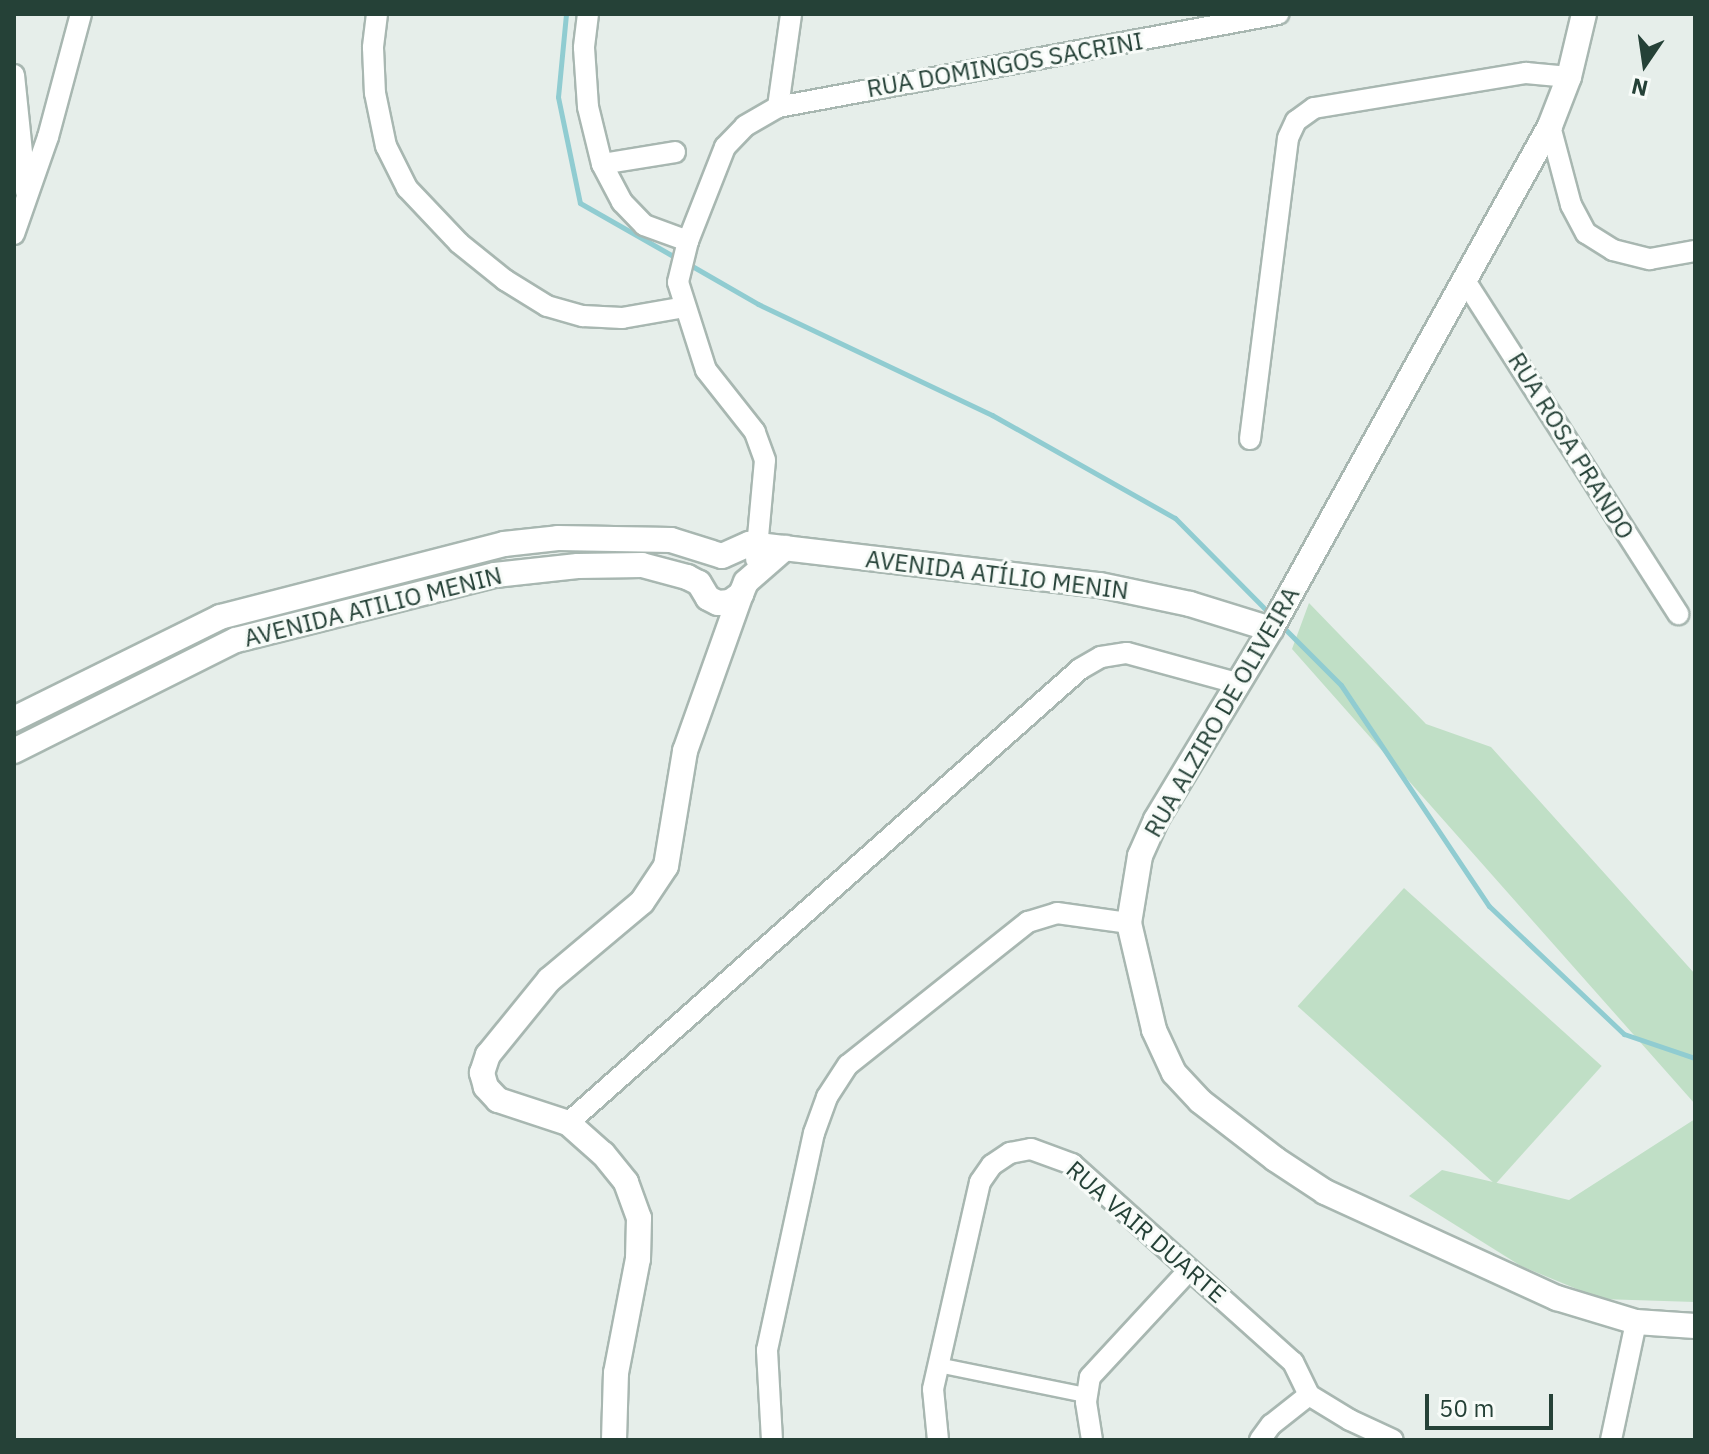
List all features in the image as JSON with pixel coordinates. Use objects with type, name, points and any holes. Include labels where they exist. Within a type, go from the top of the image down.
[{"type":"street","points":[[14,234],[48,137],[81,14]]},
{"type":"street","points":[[377,14],[373,48],[375,93],[386,146],[407,188],[459,243],[505,280],[547,306],[583,316],[622,318],[685,307]]},
{"type":"street","points":[[588,14],[584,48],[588,107],[602,164],[622,202],[644,225],[688,241]]},
{"type":"street","points":[[614,1440],[616,1373],[638,1259],[639,1218],[626,1182],[603,1154],[568,1123],[498,1100],[486,1087],[482,1073],[488,1055],[549,980],[642,902],[666,866],[685,751],[747,584],[758,545],[765,460],[755,432],[706,370],[677,274],[725,147],[745,126],[778,107],[791,14]]},
{"type":"street","name":"RUA DOMINGOS SACRINI","points":[[778,107],[1278,14]]},
{"type":"street","points":[[1572,14],[1575,46]]},
{"type":"street","name":"RUA ALZIRO DE OLIVEIRA","points":[[1584,14],[1569,77],[1550,126],[1275,621],[1156,820],[1140,856],[1129,923],[1154,1030],[1174,1073],[1200,1101],[1237,1130],[1325,1192],[1557,1298],[1636,1322],[1695,1326]]},
{"type":"street","points":[[1250,439],[1288,138],[1296,121],[1314,108],[1511,75],[1526,73],[1569,77]]},
{"type":"street","points":[[14,75],[26,200]]},
{"type":"street","points":[[1550,126],[1571,205],[1586,233],[1613,250],[1650,259],[1695,251]]},
{"type":"street","points":[[602,164],[675,152]]},
{"type":"street","name":"RUA ROSA PRANDO","points":[[1464,279],[1678,614]]},
{"type":"street","name":"AVENIDA ATILIO MENIN","points":[[14,719],[220,617],[504,544],[622,537],[690,543],[722,556]]},
{"type":"street","name":"AVENIDA ATÍLIO MENIN","points":[[722,556],[739,547],[758,545],[1100,585],[1275,621]]},
{"type":"street","points":[[747,584],[785,548]]},
{"type":"street","points":[[718,663],[710,613],[700,588],[703,569],[722,556],[741,568],[747,584]]},
{"type":"street","name":"AVENIDA ATILIO MENIN","points":[[14,751],[236,640],[430,590],[516,572],[617,563],[673,572],[718,603],[730,602],[747,584]]},
{"type":"street","points":[[568,1123],[1080,669],[1101,657],[1127,653],[1237,683]]},
{"type":"street","points":[[772,1440],[767,1350],[814,1133],[834,1086],[848,1065],[1028,922],[1057,913],[1129,923]]},
{"type":"street","name":"RUA VAIR DUARTE","points":[[938,1440],[933,1389],[980,1182],[992,1165],[1010,1153],[1031,1149],[1072,1164],[1293,1362],[1309,1395]]},
{"type":"street","points":[[1092,1440],[1086,1395],[1090,1377],[1189,1270]]},
{"type":"street","points":[[1611,1440],[1636,1322]]},
{"type":"street","points":[[938,1365],[1086,1395]]},
{"type":"street","points":[[1260,1440],[1271,1425],[1309,1395],[1393,1440]]},
{"type":"green space","points":[[1309,603],[1426,724],[1491,747],[1695,974],[1695,1104],[1292,649]]},
{"type":"green space","points":[[1404,888],[1602,1066],[1495,1184],[1298,1006]]},
{"type":"green space","points":[[1695,1119],[1695,1302],[1601,1299],[1521,1266],[1409,1196],[1442,1170],[1569,1200]]},
{"type":"waterway","points":[[566,14],[558,97],[580,203],[673,256]]},
{"type":"waterway","points":[[692,266],[758,304],[992,415],[1175,518],[1272,616]]},
{"type":"waterway","points":[[1282,626],[1341,685],[1489,906],[1624,1034],[1695,1058]]}]
